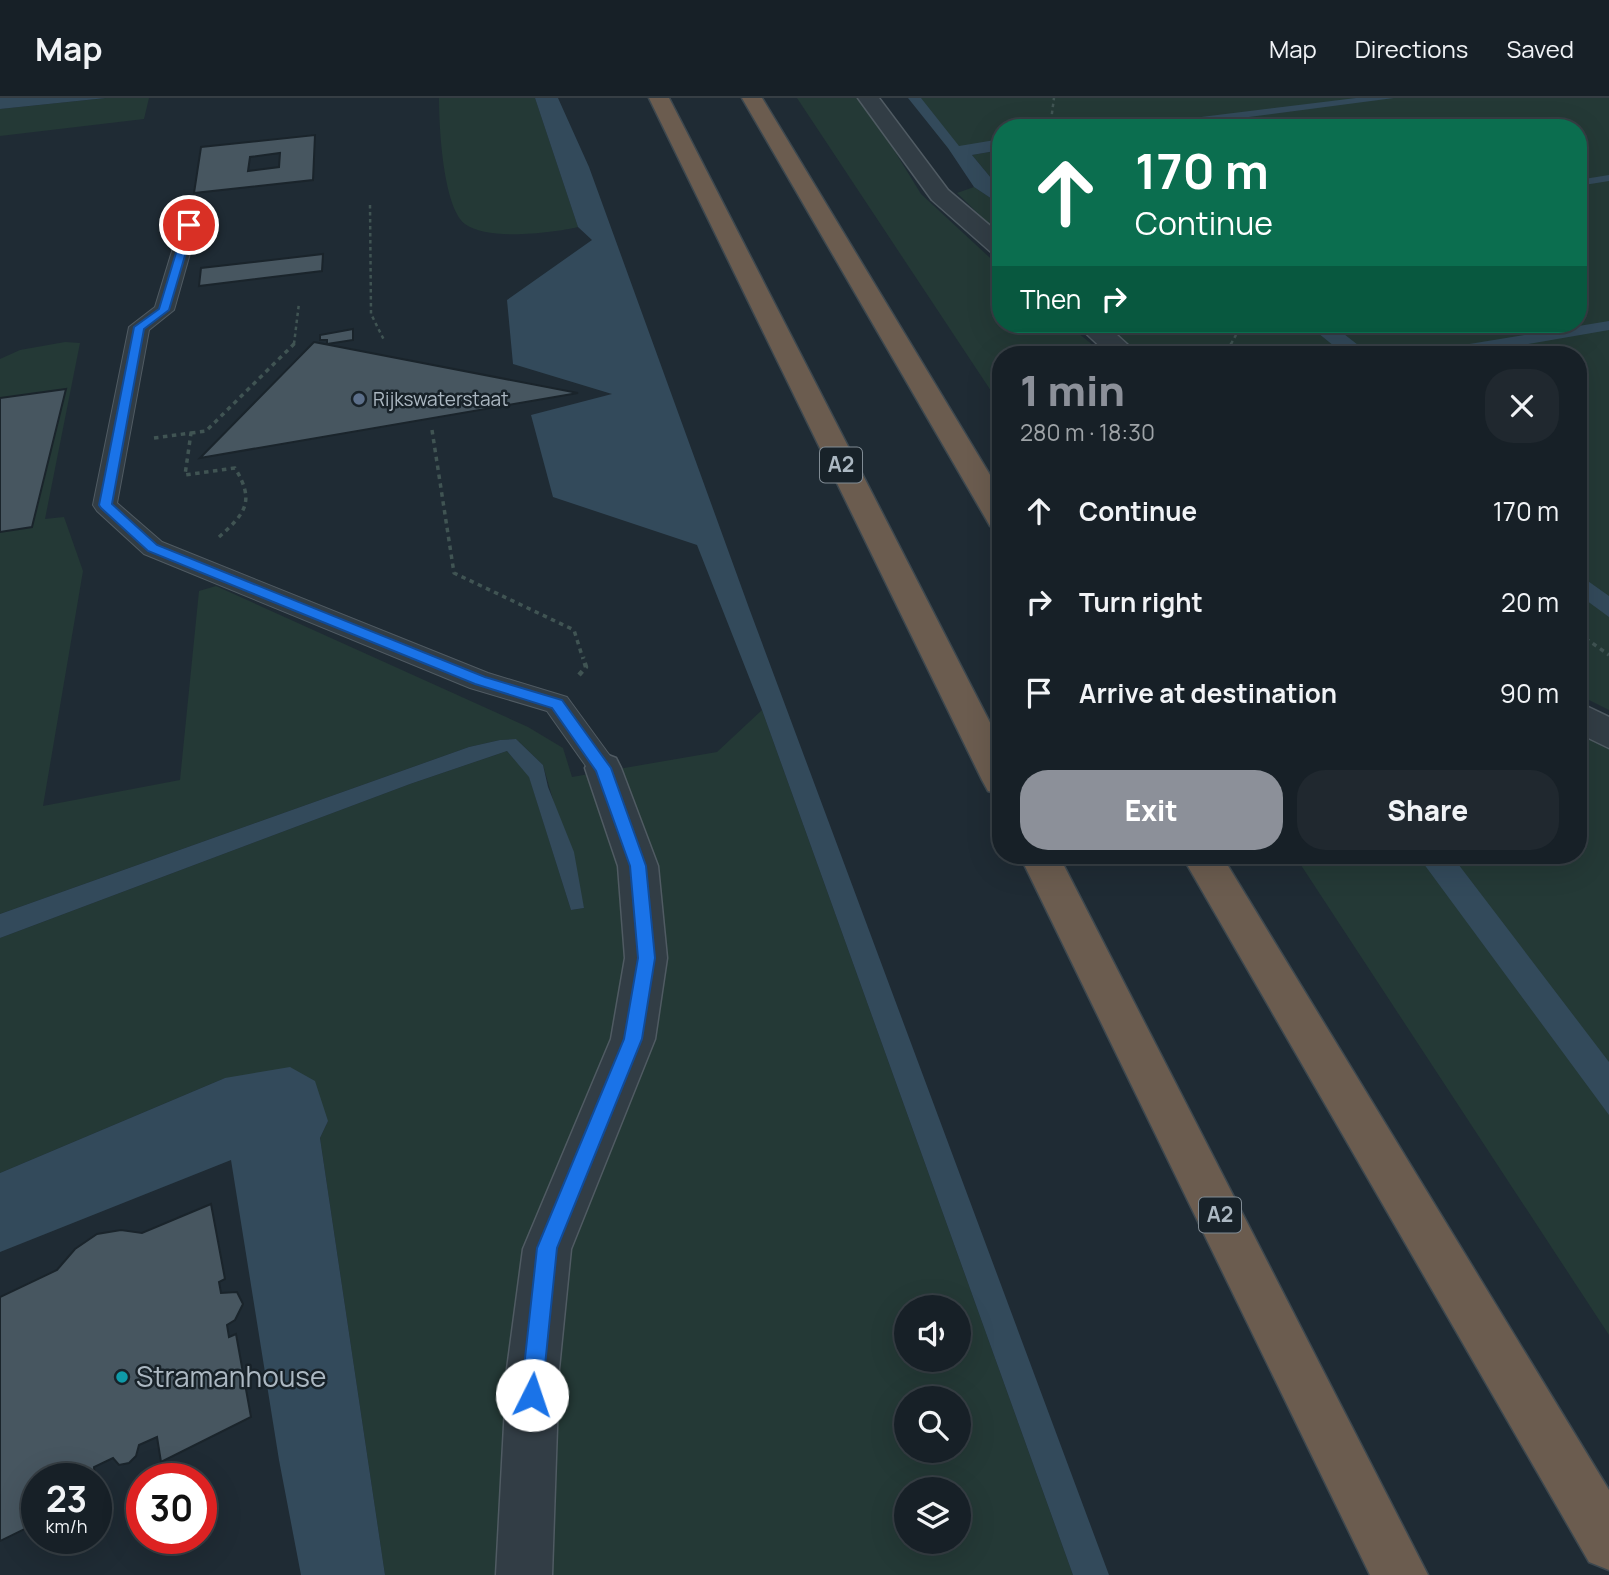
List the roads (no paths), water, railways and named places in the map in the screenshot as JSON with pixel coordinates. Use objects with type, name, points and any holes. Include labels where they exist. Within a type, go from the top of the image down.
[{"type":"highway","name":"A2","points":[[659,98],[992,762]]},
{"type":"highway","points":[[752,98],[992,504]]},
{"type":"highway","name":"A2","points":[[1043,864],[1400,1575]]},
{"type":"highway","points":[[1206,864],[1609,1542]]},
{"type":"street","points":[[868,98],[940,195],[992,240]]},
{"type":"street","points":[[1099,333],[1115,346]]},
{"type":"street","points":[[524,1575],[533,1369],[547,1248],[633,1039],[646,958],[638,866],[603,768]]},
{"type":"lane","points":[[189,225],[164,310],[139,327],[105,505],[153,548],[480,681],[557,704],[603,768]]},
{"type":"water","points":[[0,98],[106,98],[0,109]]},
{"type":"water","points":[[535,98],[558,98],[589,167],[749,608],[1109,1575],[1073,1575],[762,710],[697,545],[553,497],[531,415],[612,394],[513,364],[507,300],[592,240],[578,227]]},
{"type":"water","points":[[908,98],[921,98],[959,146],[992,140],[992,152],[972,155],[992,179],[992,199],[974,187],[948,148]]},
{"type":"water","points":[[1356,98],[1394,98],[1233,119],[1185,119]]},
{"type":"water","points":[[1609,321],[1609,330],[1517,346],[1457,346],[1536,333],[1587,333],[1587,325]]},
{"type":"water","points":[[1318,333],[1343,333],[1359,346],[1334,346]]},
{"type":"water","points":[[1587,580],[1609,596],[1609,617],[1587,601]]},
{"type":"water","points":[[516,739],[543,765],[548,787],[574,852],[584,908],[571,910],[529,777],[507,751],[410,784],[0,938],[0,914],[469,747]]},
{"type":"water","points":[[1424,864],[1458,864],[1609,1062],[1609,1115]]},
{"type":"water","points":[[290,1067],[315,1081],[328,1121],[320,1138],[385,1575],[301,1575],[279,1460],[231,1160],[0,1252],[0,1173],[225,1078]]},
{"type":"waterway","points":[[1587,182],[1609,178]]},
{"type":"place","name":"Rijkswaterstaat","points":[[359,399]]},
{"type":"place","name":"Stramanhouse","points":[[122,1377]]}]
